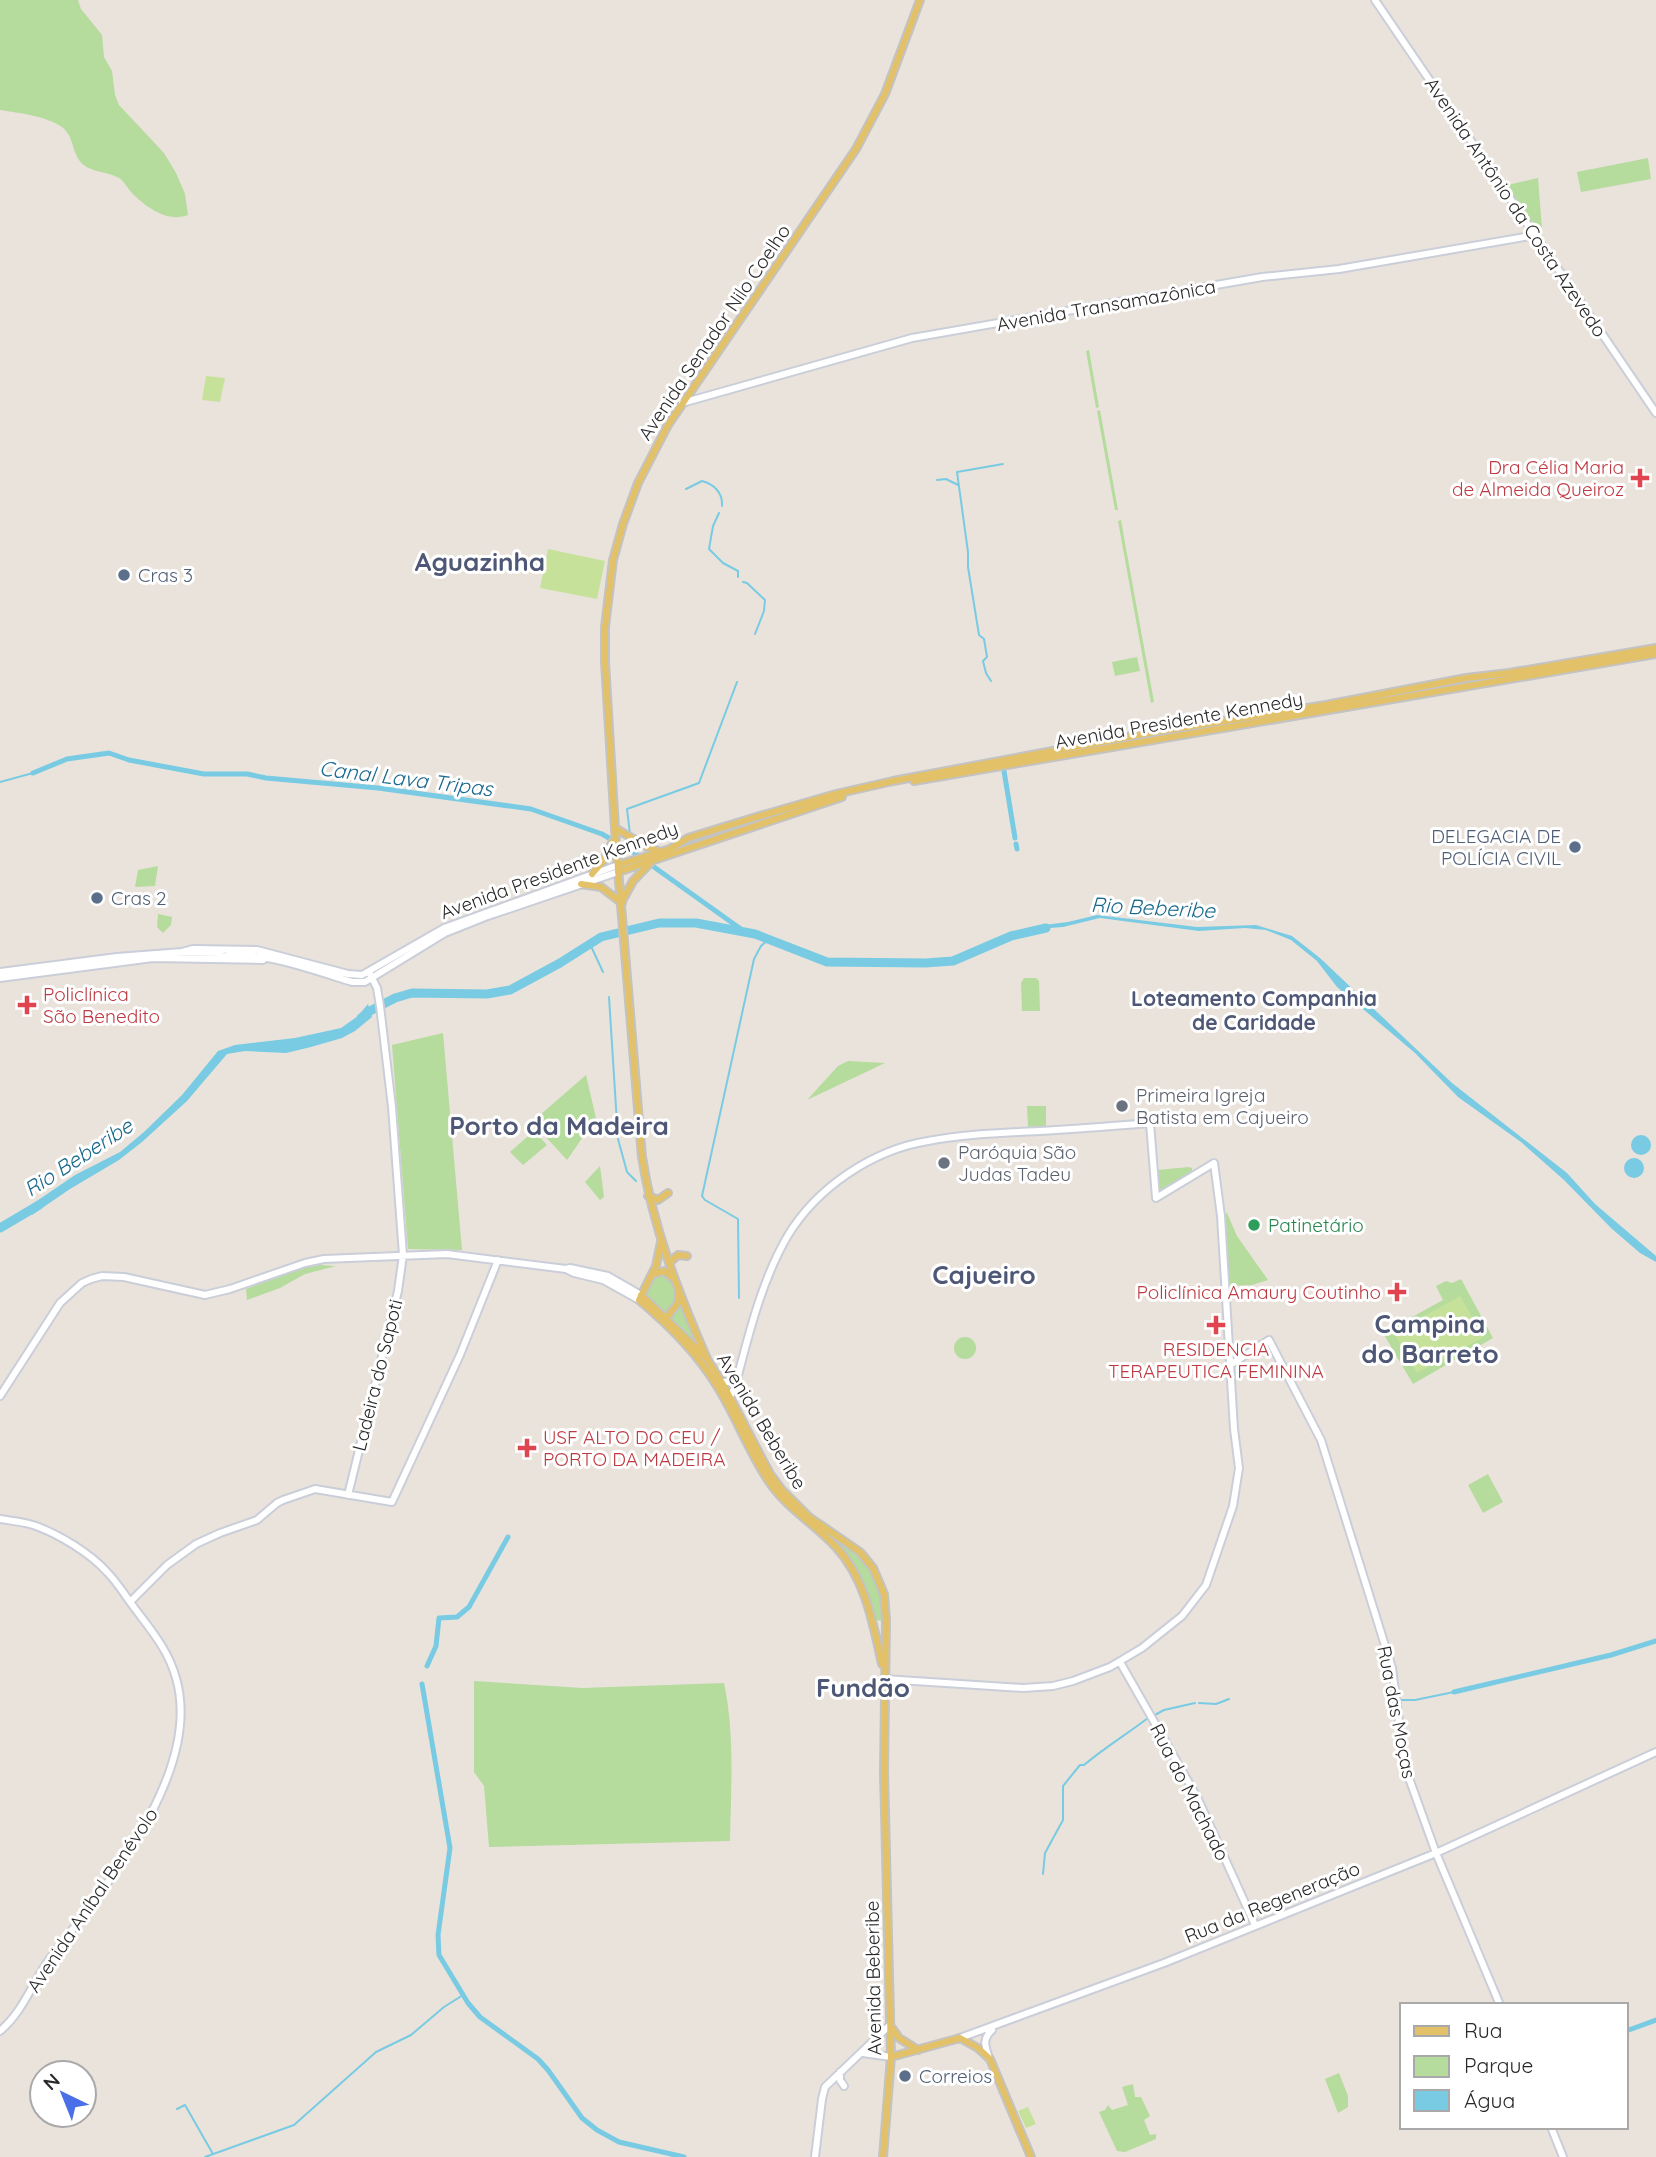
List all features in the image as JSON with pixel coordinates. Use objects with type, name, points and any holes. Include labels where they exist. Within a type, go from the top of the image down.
[{"type":"main road","name":"Avenida Senador Nilo Coelho","points":[[674,1280],[648,1196],[634,1080],[622,903],[614,844],[605,651],[611,569],[623,524],[638,484],[669,422],[844,169],[869,128],[920,0]]},
{"type":"main road","name":"Avenida Presidente Kennedy","points":[[618,868],[633,860],[674,853],[685,845],[753,818],[836,794],[945,770],[1154,732],[1326,705],[1466,678],[1656,648]]},
{"type":"main road","name":"Avenida Presidente Kennedy","points":[[618,868],[642,867],[660,852],[688,838],[710,835],[895,784],[1656,654]]},
{"type":"main road","points":[[615,831],[660,852]]},
{"type":"main road","points":[[592,874],[614,844]]},
{"type":"main road","points":[[581,884],[601,887],[622,903],[642,867]]},
{"type":"main road","points":[[648,1196],[658,1200],[668,1193]]},
{"type":"main road","points":[[640,1297],[653,1274],[662,1241]]},
{"type":"main road","points":[[670,1262],[676,1256],[687,1256]]},
{"type":"main road","points":[[653,1274],[664,1271],[674,1280],[707,1359]]},
{"type":"main road","points":[[658,1317],[667,1317],[678,1303],[679,1291]]},
{"type":"main road","name":"Avenida Beberibe","points":[[640,1297],[680,1338],[711,1377],[775,1490],[793,1511],[835,1545],[847,1561],[860,1584],[873,1622],[884,1676]]},
{"type":"main road","name":"Avenida Beberibe","points":[[640,1297],[667,1317],[707,1359],[770,1474],[788,1497],[809,1517],[868,1560],[884,1594],[891,2057],[883,2157]]},
{"type":"main road","points":[[873,1622],[886,1620]]},
{"type":"main road","points":[[890,2023],[898,2039],[919,2051]]},
{"type":"main road","points":[[960,2038],[978,2048],[990,2059],[1031,2157]]},
{"type":"main road","name":"Rua da Regeneração","points":[[891,2057],[960,2038]]},
{"type":"street","name":"Avenida Antônio da Costa Azevedo","points":[[1375,0],[1656,413]]},
{"type":"street","name":"Avenida Transamazônica","points":[[682,403],[912,338],[1262,277],[1339,269],[1536,235]]},
{"type":"street","name":"Avenida Presidente Kennedy","points":[[0,978],[153,958],[216,958],[272,960],[352,982],[365,982],[371,975],[444,928],[592,874],[618,868]]},
{"type":"street","name":"Avenida Presidente Kennedy","points":[[371,975],[445,933],[618,868]]},
{"type":"street","points":[[0,972],[193,949],[225,949],[257,950],[356,976],[371,975]]},
{"type":"street","name":"Ladeira do Sapoti","points":[[348,1495],[398,1291],[403,1255],[392,1107],[380,1006],[371,975]]},
{"type":"street","points":[[730,1397],[770,1273],[788,1236],[821,1196],[852,1172],[889,1152],[926,1141],[1150,1123],[1156,1198],[1212,1164],[1221,1216],[1239,1468],[1233,1506],[1206,1585],[1182,1616],[1142,1648],[1120,1662],[1073,1681],[1039,1687],[884,1676]]},
{"type":"street","name":"Avenida Beberibe","points":[[0,1396],[60,1303],[82,1283],[102,1276],[124,1277],[205,1295],[324,1259],[447,1254],[566,1269],[603,1280],[640,1297]]},
{"type":"street","points":[[130,1602],[157,1573],[185,1552],[207,1538],[257,1520],[276,1503],[314,1489],[392,1502],[460,1355],[498,1260]]},
{"type":"street","name":"Rua das Moças","points":[[1230,1365],[1269,1339],[1321,1440],[1392,1668],[1405,1767],[1436,1853],[1499,2003]]},
{"type":"street","points":[[721,1382],[729,1382],[738,1375]]},
{"type":"street","name":"Avenida Aníbal Benévolo","points":[[0,1519],[40,1527],[82,1552],[108,1573],[165,1650],[176,1679],[180,1704],[173,1767],[149,1819],[108,1882],[43,1967],[15,2017],[0,2031]]},
{"type":"street","name":"Rua do Machado","points":[[1120,1662],[1197,1797],[1255,1925]]},
{"type":"street","name":"Rua da Regeneração","points":[[960,2038],[1164,1963],[1436,1853],[1656,1752]]},
{"type":"street","points":[[815,2157],[823,2092],[828,2083],[863,2053],[890,2023]]},
{"type":"street","points":[[990,2059],[985,2039],[996,2026]]},
{"type":"street","points":[[863,2053],[891,2057]]},
{"type":"street","points":[[840,2071],[840,2080],[844,2086]]},
{"type":"street","points":[[1552,2129],[1563,2157]]},
{"type":"green space","points":[[0,0],[78,0],[81,9],[102,35],[104,57],[112,71],[119,105],[164,153],[185,194],[188,215],[172,217],[157,212],[132,193],[119,178],[82,164],[66,131],[56,123],[0,110]]},
{"type":"green space","points":[[1648,158],[1651,179],[1581,192],[1577,172]]},
{"type":"green space","points":[[1538,178],[1543,241],[1507,185]]},
{"type":"green space","points":[[1089,350],[1099,407],[1096,408],[1086,351]]},
{"type":"green space","points":[[206,376],[225,378],[220,402],[202,400]]},
{"type":"green space","points":[[1100,410],[1118,510],[1115,510],[1097,411]]},
{"type":"green space","points":[[1121,520],[1154,702],[1151,703],[1118,521]]},
{"type":"green space","points":[[548,549],[605,561],[597,599],[540,588]]},
{"type":"green space","points":[[1137,657],[1140,671],[1115,676],[1112,662]]},
{"type":"green space","points":[[158,866],[155,886],[135,887],[138,870]]},
{"type":"green space","points":[[158,914],[172,917],[171,925],[163,933],[157,927]]},
{"type":"green space","points":[[1024,978],[1036,978],[1039,981],[1040,1011],[1022,1011],[1021,983]]},
{"type":"green space","points":[[443,1033],[462,1250],[408,1249],[392,1045]]},
{"type":"green space","points":[[848,1061],[885,1063],[807,1100],[838,1066]]},
{"type":"green space","points":[[586,1075],[596,1118],[567,1160],[532,1122]]},
{"type":"green space","points":[[1027,1106],[1046,1106],[1046,1126],[1028,1127]]},
{"type":"green space","points":[[537,1134],[547,1145],[523,1165],[510,1152],[527,1137]]},
{"type":"green space","points":[[600,1166],[604,1197],[600,1200],[585,1182]]},
{"type":"green space","points":[[1192,1168],[1192,1173],[1157,1192],[1157,1170]]},
{"type":"green space","points":[[1227,1213],[1237,1236],[1268,1280],[1252,1285],[1229,1286],[1224,1214]]},
{"type":"green space","points":[[336,1266],[305,1274],[280,1288],[247,1300],[246,1289],[302,1268]]},
{"type":"green space","points":[[665,1274],[674,1284],[676,1296],[674,1305],[665,1312],[645,1293],[655,1277]]},
{"type":"green space","points":[[1461,1279],[1493,1338],[1413,1384],[1383,1333],[1443,1300],[1436,1286],[1446,1281],[1452,1283]]},
{"type":"green space","points":[[1460,1296],[1484,1337],[1417,1373],[1394,1333]]},
{"type":"green space","points":[[680,1299],[695,1342],[671,1318]]},
{"type":"green space","points":[[965,1337],[973,1340],[976,1348],[973,1356],[965,1359],[957,1356],[954,1348],[957,1340]]},
{"type":"green space","points":[[1488,1474],[1503,1502],[1483,1513],[1468,1485]]},
{"type":"green space","points":[[822,1530],[858,1556],[875,1578],[883,1605],[882,1621],[876,1620],[862,1586]]},
{"type":"green space","points":[[474,1681],[583,1688],[724,1683],[731,1742],[730,1841],[489,1847],[484,1786],[474,1772]]},
{"type":"green space","points":[[1339,2073],[1348,2096],[1348,2107],[1338,2113],[1325,2079]]},
{"type":"green space","points":[[1133,2084],[1135,2097],[1141,2097],[1150,2116],[1144,2120],[1150,2135],[1156,2134],[1156,2139],[1125,2152],[1117,2151],[1099,2112],[1105,2110],[1108,2105],[1112,2110],[1128,2105],[1122,2087]]},
{"type":"green space","points":[[1028,2107],[1036,2124],[1026,2128],[1018,2111]]},
{"type":"water","points":[[1097,915],[1197,927],[1256,925],[1292,936],[1320,958],[1452,1083],[1567,1173],[1595,1204],[1656,1256],[1656,1262],[1640,1253],[1611,1228],[1564,1180],[1521,1142],[1458,1097],[1415,1053],[1337,987],[1317,961],[1291,940],[1266,930],[1245,928],[1199,931],[1100,918],[1063,927],[1036,929],[1036,926]]},
{"type":"water","points":[[368,1004],[372,1017],[342,1038],[286,1053],[245,1051],[227,1054],[187,1101],[142,1142],[119,1160],[32,1215],[28,1207],[75,1175],[120,1152],[144,1132],[182,1095],[218,1051],[235,1045],[295,1038],[341,1028],[358,1016]]},
{"type":"water","points":[[1641,1135],[1648,1138],[1651,1145],[1648,1152],[1641,1155],[1634,1152],[1631,1145],[1634,1138]]},
{"type":"water","points":[[1634,1158],[1641,1161],[1644,1168],[1641,1175],[1634,1178],[1627,1175],[1624,1168],[1627,1161]]},
{"type":"waterway","points":[[991,681],[983,661],[987,657],[984,639],[979,635],[957,472],[1003,464]]},
{"type":"waterway","points":[[937,480],[946,479],[958,485]]},
{"type":"waterway","points":[[686,489],[702,481],[706,482],[719,493],[722,506]]},
{"type":"waterway","points":[[719,513],[713,526],[709,549],[723,563],[738,571],[738,577]]},
{"type":"waterway","points":[[743,582],[765,600],[764,611],[755,634]]},
{"type":"waterway","points":[[630,834],[627,809],[699,783],[737,682]]},
{"type":"waterway","name":"Canal Lava Tripas","points":[[33,773],[67,759],[109,753],[129,760],[204,774],[247,774],[378,788],[531,809],[602,834],[633,852],[745,932]]},
{"type":"waterway","points":[[1004,771],[1015,838]]},
{"type":"waterway","points":[[0,782],[33,773]]},
{"type":"waterway","points":[[631,840],[633,852]]},
{"type":"waterway","points":[[1016,844],[1017,849]]},
{"type":"waterway","name":"Rio Beberibe","points":[[361,1018],[395,998],[412,993],[487,994],[510,990],[601,937],[659,923],[696,923],[755,934],[827,962],[953,961],[1011,936],[1046,928]]},
{"type":"waterway","points":[[739,1298],[738,1219],[702,1196],[754,959],[761,946],[769,939]]},
{"type":"waterway","points":[[590,944],[603,972]]},
{"type":"waterway","points":[[609,997],[618,1139],[627,1172],[636,1181]]},
{"type":"waterway","name":"Rio Beberibe","points":[[0,1228],[39,1205]]},
{"type":"waterway","points":[[427,1666],[436,1646],[439,1618],[457,1617],[469,1607],[508,1537]]},
{"type":"waterway","points":[[1454,1692],[1611,1655],[1656,1641]]},
{"type":"waterway","points":[[422,1684],[450,1848],[438,1935],[439,1955],[468,2003],[480,2017],[538,2059],[582,2118],[619,2142],[684,2157]]},
{"type":"waterway","points":[[1400,1700],[1415,1700],[1454,1692]]},
{"type":"waterway","points":[[1199,1703],[1216,1704],[1229,1699]]},
{"type":"waterway","points":[[1153,1716],[1164,1710],[1195,1703]]},
{"type":"waterway","points":[[1043,1874],[1045,1853],[1063,1820],[1063,1786],[1080,1765],[1084,1765],[1148,1718]]},
{"type":"waterway","points":[[205,2157],[294,2125],[376,2052],[411,2035],[463,1995]]},
{"type":"waterway","points":[[1628,2030],[1656,2020]]},
{"type":"waterway","points":[[177,2109],[185,2105],[213,2154]]},
{"type":"place","name":"Dra Célia Maria de Almeida Queiroz","points":[[1640,478]]},
{"type":"place","name":"Cras 3","points":[[124,575]]},
{"type":"place","name":"DELEGACIA DE POLÍCIA CIVIL","points":[[1575,847]]},
{"type":"place","name":"Cras 2","points":[[97,898]]},
{"type":"place","name":"Policlínica São Benedito","points":[[27,1005]]},
{"type":"place","name":"Primeira Igreja Batista em Cajueiro","points":[[1122,1106]]},
{"type":"place","name":"Paróquia São Judas Tadeu","points":[[944,1163]]},
{"type":"place","name":"Patinetário","points":[[1254,1225]]},
{"type":"place","name":"Policlínica Amaury Coutinho","points":[[1397,1292]]},
{"type":"place","name":"RESIDENCIA TERAPEUTICA FEMININA","points":[[1216,1325]]},
{"type":"place","name":"USF ALTO DO CEU / PORTO DA MADEIRA","points":[[527,1448]]},
{"type":"place","name":"Correios","points":[[905,2076]]},
{"type":"district","name":"Aguazinha","points":[[480,561]]},
{"type":"district","name":"Loteamento Companhia de Caridade","points":[[1254,1010]]},
{"type":"district","name":"Porto da Madeira","points":[[559,1125]]},
{"type":"district","name":"Cajueiro","points":[[984,1274]]},
{"type":"district","name":"Campina do Barreto","points":[[1430,1338]]},
{"type":"district","name":"Fundão","points":[[863,1687]]}]
